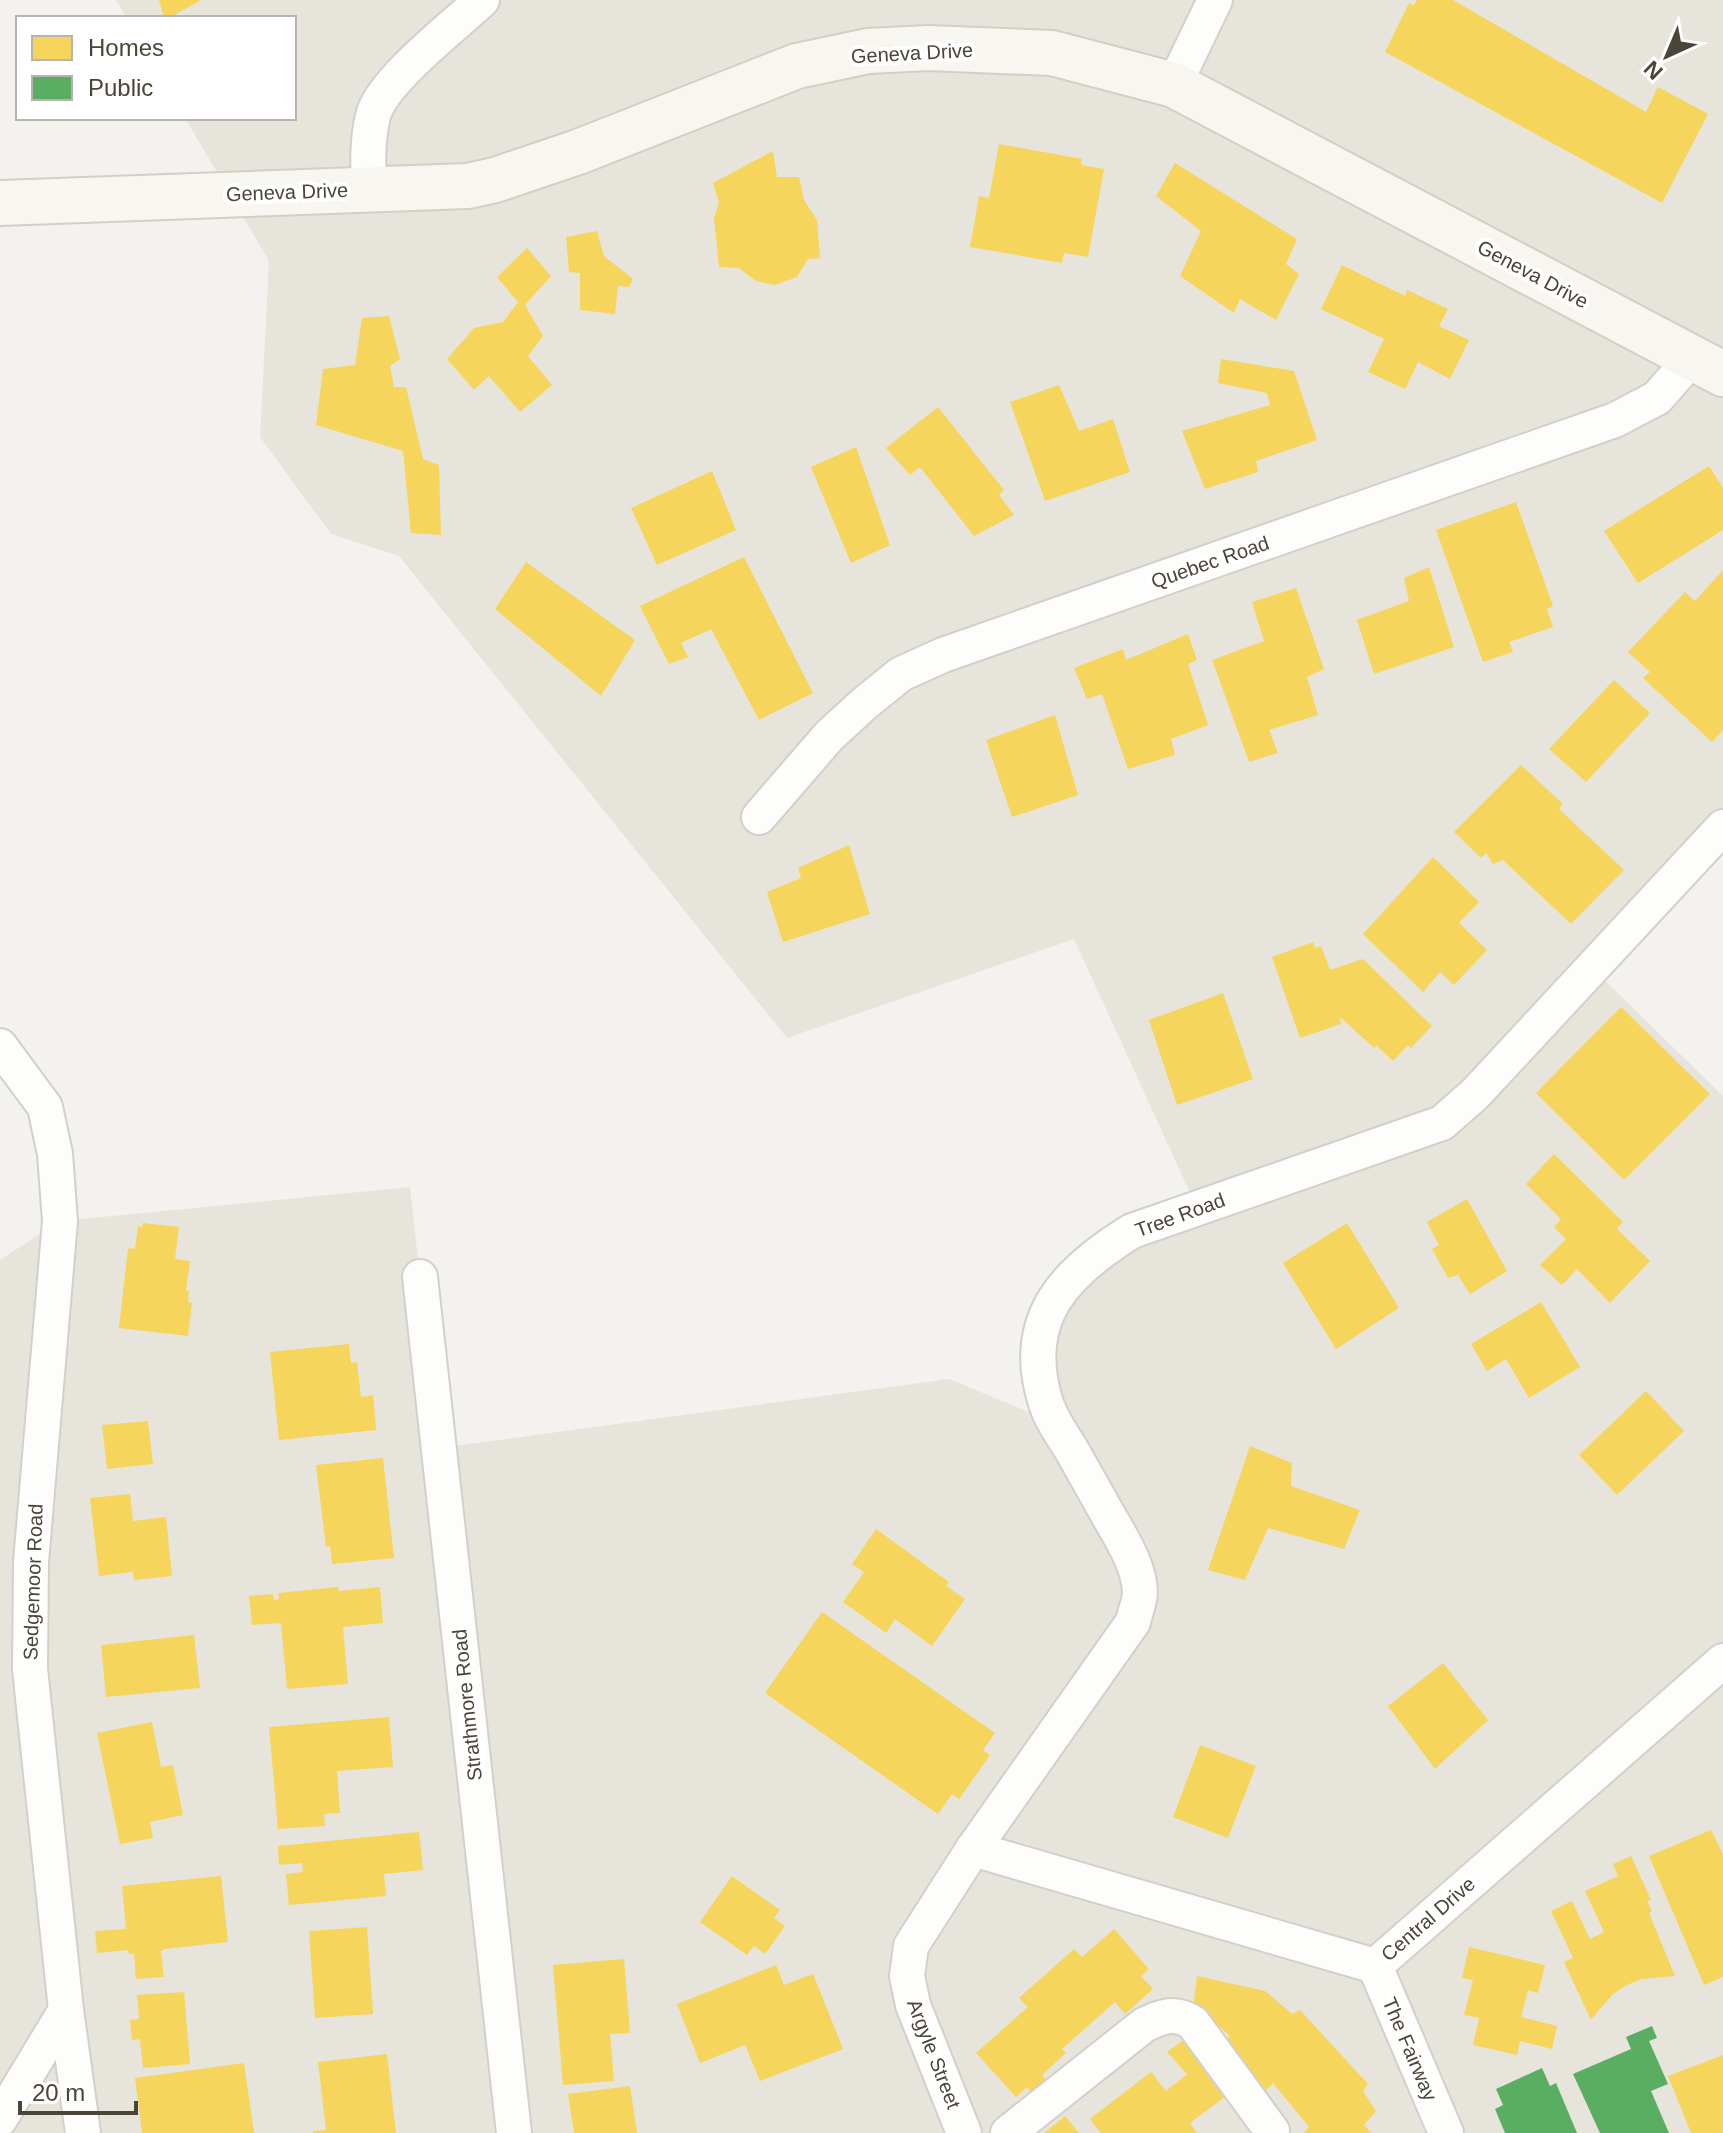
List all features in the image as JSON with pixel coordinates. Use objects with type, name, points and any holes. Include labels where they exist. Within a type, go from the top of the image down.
[{"type":"street","points":[[369,189],[368,146],[373,112],[396,80],[482,0]]},
{"type":"street","points":[[1174,85],[1215,0]]},
{"type":"street","name":"Geneva Drive","points":[[0,203],[468,186],[578,152],[797,66],[868,51],[928,48],[1052,53],[1174,85],[1708,366]]},
{"type":"street","name":"Quebec Road","points":[[759,817],[829,736],[901,674],[958,650],[1615,420],[1708,366]]},
{"type":"street","name":"Tree Road","points":[[973,1849],[1133,1622],[1140,1594],[1137,1573],[1123,1541],[1054,1423],[1045,1400],[1038,1368],[1040,1337],[1051,1303],[1069,1278],[1097,1253],[1132,1231],[1442,1123],[1475,1094],[1723,827]]},
{"type":"street","name":"Sedgemoor Road","points":[[0,1046],[45,1107],[55,1154],[60,1221],[31,1562],[30,1669],[66,2010],[83,2133]]},
{"type":"street","name":"Strathmore Road","points":[[420,1277],[514,2133]]},
{"type":"street","name":"Central Drive","points":[[973,1849],[1375,1966],[1723,1661]]},
{"type":"street","name":"Argyle Street","points":[[964,2133],[923,2034],[907,1976],[911,1946],[973,1849]]},
{"type":"street","name":"The Fairway","points":[[1375,1966],[1446,2133]]},
{"type":"street","points":[[0,2119],[66,2010]]},
{"type":"street","points":[[1008,2133],[1144,2025],[1168,2015],[1183,2016],[1193,2023],[1272,2131]]},
{"type":"shaded area","points":[[116,0],[1723,0],[1723,827],[1593,969],[1723,1096],[1723,2133],[0,2133],[0,1260],[60,1221],[410,1187],[439,1448],[949,1379],[1053,1422],[1051,1303],[1197,1208],[1074,939],[787,1038],[399,556],[331,534],[260,437],[269,261],[186,120],[296,120],[296,16],[126,16]]},
{"type":"building: Homes","points":[[159,0],[201,0],[173,16],[163,16]]},
{"type":"building: Homes","points":[[1417,0],[1453,0],[1646,112],[1658,87],[1708,114],[1662,203],[1385,52],[1409,3],[1414,5]]},
{"type":"building: Homes","points":[[999,144],[1082,159],[1081,165],[1104,169],[1088,257],[1064,253],[1062,263],[970,247],[979,196],[989,198]]},
{"type":"building: Homes","points":[[773,151],[777,177],[799,177],[804,200],[817,220],[820,258],[808,259],[797,277],[775,285],[756,281],[739,268],[719,267],[714,218],[719,202],[713,183]]},
{"type":"building: Homes","points":[[1175,163],[1297,239],[1286,264],[1299,274],[1276,320],[1240,299],[1234,313],[1180,276],[1201,231],[1156,196]]},
{"type":"building: Homes","points":[[597,231],[604,256],[633,279],[629,287],[618,286],[615,314],[580,310],[580,273],[569,272],[566,237]]},
{"type":"building: Homes","points":[[527,248],[551,276],[525,305],[543,336],[528,356],[552,385],[520,412],[489,376],[474,390],[447,359],[474,328],[503,322],[518,302],[497,277]]},
{"type":"building: Homes","points":[[1342,265],[1405,296],[1407,290],[1448,309],[1439,326],[1469,340],[1450,379],[1418,362],[1405,389],[1368,372],[1384,339],[1321,309]]},
{"type":"building: Homes","points":[[389,316],[400,359],[390,366],[394,387],[406,387],[423,459],[439,465],[441,535],[411,533],[403,451],[316,425],[323,369],[355,365],[362,318]]},
{"type":"building: Homes","points":[[1221,359],[1294,371],[1317,440],[1256,461],[1258,472],[1205,489],[1182,431],[1270,405],[1267,393],[1218,383]]},
{"type":"building: Homes","points":[[1059,385],[1079,431],[1113,419],[1130,472],[1045,501],[1010,402]]},
{"type":"building: Homes","points":[[938,407],[1004,490],[999,495],[1014,515],[974,536],[920,467],[910,475],[886,448]]},
{"type":"building: Homes","points":[[856,447],[890,545],[851,563],[811,467]]},
{"type":"building: Homes","points":[[1709,466],[1723,488],[1723,530],[1638,583],[1604,531]]},
{"type":"building: Homes","points":[[712,471],[736,530],[657,565],[631,508]]},
{"type":"building: Homes","points":[[1516,502],[1553,606],[1547,609],[1553,627],[1509,642],[1513,652],[1483,662],[1436,530]]},
{"type":"building: Homes","points":[[744,557],[813,693],[759,720],[711,629],[681,643],[688,657],[669,664],[640,606]]},
{"type":"building: Homes","points":[[526,562],[635,640],[601,696],[495,609]]},
{"type":"building: Homes","points":[[1429,567],[1454,647],[1374,674],[1357,620],[1409,601],[1404,578]]},
{"type":"building: Homes","points":[[1723,570],[1723,730],[1712,742],[1643,678],[1650,672],[1628,652],[1685,592],[1695,601]]},
{"type":"building: Homes","points":[[1296,588],[1324,669],[1307,677],[1318,715],[1269,730],[1278,753],[1249,762],[1212,660],[1264,641],[1252,602]]},
{"type":"building: Homes","points":[[1188,634],[1197,660],[1188,664],[1208,725],[1171,739],[1175,755],[1128,769],[1102,694],[1087,699],[1074,668],[1123,649],[1126,660]]},
{"type":"building: Homes","points":[[1614,680],[1650,713],[1586,782],[1549,749]]},
{"type":"building: Homes","points":[[1055,715],[1078,795],[1012,817],[986,740]]},
{"type":"building: Homes","points":[[1521,765],[1563,804],[1559,809],[1624,870],[1571,924],[1503,860],[1493,864],[1486,853],[1481,858],[1454,832]]},
{"type":"building: Homes","points":[[849,845],[870,914],[783,942],[767,892],[801,878],[798,868]]},
{"type":"building: Homes","points":[[1433,857],[1479,902],[1459,923],[1487,950],[1454,985],[1440,972],[1423,992],[1363,934]]},
{"type":"building: Homes","points":[[1313,942],[1315,948],[1321,946],[1330,970],[1363,959],[1432,1026],[1393,1061],[1340,1017],[1341,1024],[1300,1038],[1272,957]]},
{"type":"building: Homes","points":[[1223,993],[1253,1079],[1177,1105],[1149,1020]]},
{"type":"building: Homes","points":[[1621,1007],[1710,1094],[1624,1180],[1536,1093]]},
{"type":"building: Homes","points":[[1554,1154],[1623,1222],[1617,1229],[1650,1261],[1610,1303],[1577,1269],[1562,1285],[1540,1265],[1566,1239],[1554,1227],[1561,1219],[1526,1184]]},
{"type":"building: Homes","points":[[1467,1199],[1507,1271],[1470,1294],[1458,1275],[1448,1278],[1432,1249],[1439,1245],[1427,1222]]},
{"type":"building: Homes","points":[[143,1223],[179,1227],[175,1259],[190,1261],[186,1291],[189,1291],[188,1302],[192,1303],[188,1336],[119,1328],[128,1248],[135,1249],[138,1226],[142,1227]]},
{"type":"building: Homes","points":[[1347,1223],[1399,1308],[1336,1349],[1283,1263]]},
{"type":"building: Homes","points":[[1541,1302],[1580,1367],[1529,1398],[1506,1359],[1487,1371],[1471,1344]]},
{"type":"building: Homes","points":[[349,1344],[351,1363],[357,1362],[361,1397],[373,1395],[376,1430],[279,1440],[270,1352]]},
{"type":"building: Homes","points":[[1646,1391],[1684,1431],[1617,1495],[1579,1455]]},
{"type":"building: Homes","points":[[148,1421],[153,1464],[107,1469],[102,1425]]},
{"type":"building: Homes","points":[[1250,1446],[1292,1463],[1291,1486],[1360,1510],[1344,1549],[1268,1528],[1245,1580],[1208,1570]]},
{"type":"building: Homes","points":[[383,1458],[394,1558],[332,1564],[330,1546],[326,1547],[316,1465]]},
{"type":"building: Homes","points":[[130,1494],[133,1521],[166,1517],[172,1576],[134,1580],[133,1572],[99,1576],[90,1498]]},
{"type":"building: Homes","points":[[876,1529],[949,1582],[946,1586],[965,1599],[932,1646],[895,1619],[886,1633],[843,1602],[864,1572],[852,1564]]},
{"type":"building: Homes","points":[[338,1587],[339,1591],[380,1587],[383,1623],[343,1627],[348,1684],[287,1689],[281,1623],[252,1625],[249,1596],[273,1594],[274,1600],[279,1599],[278,1593]]},
{"type":"building: Homes","points":[[822,1612],[995,1733],[983,1750],[990,1755],[959,1799],[952,1794],[938,1814],[765,1693]]},
{"type":"building: Homes","points":[[194,1635],[200,1688],[106,1697],[101,1645]]},
{"type":"building: Homes","points":[[1443,1663],[1488,1720],[1435,1769],[1388,1706]]},
{"type":"building: Homes","points":[[389,1717],[393,1767],[337,1771],[340,1813],[324,1814],[325,1826],[278,1829],[269,1727]]},
{"type":"building: Homes","points":[[152,1722],[161,1767],[173,1765],[183,1815],[150,1822],[153,1838],[120,1844],[97,1733]]},
{"type":"building: Homes","points":[[1200,1745],[1256,1766],[1228,1838],[1173,1817]]},
{"type":"building: Homes","points":[[1711,1830],[1723,1854],[1723,1977],[1704,1985],[1649,1856]]},
{"type":"building: Homes","points":[[419,1832],[423,1870],[384,1874],[386,1896],[289,1905],[286,1874],[303,1872],[302,1863],[279,1865],[278,1846]]},
{"type":"building: Homes","points":[[1631,1856],[1651,1900],[1647,1901],[1652,1911],[1649,1913],[1675,1976],[1641,1979],[1625,1986],[1612,1995],[1591,2020],[1564,1962],[1573,1958],[1551,1911],[1572,1901],[1590,1939],[1604,1932],[1585,1891],[1618,1876],[1613,1864]]},
{"type":"building: Homes","points":[[221,1876],[228,1942],[161,1951],[164,1977],[136,1979],[134,1954],[129,1954],[128,1950],[97,1953],[95,1931],[126,1929],[122,1886]]},
{"type":"building: Homes","points":[[732,1876],[780,1910],[774,1918],[785,1926],[765,1954],[754,1946],[747,1955],[700,1922]]},
{"type":"building: Homes","points":[[367,1927],[373,2014],[315,2018],[309,1931]]},
{"type":"building: Homes","points":[[1114,1929],[1149,1969],[1141,1976],[1153,1989],[1125,2014],[1115,2002],[1062,2049],[1066,2053],[1042,2075],[1047,2081],[1032,2094],[1027,2087],[1016,2097],[976,2053],[1028,2007],[1019,1998],[1074,1949],[1082,1957]]},
{"type":"building: Homes","points":[[1469,1947],[1545,1965],[1538,1993],[1528,1990],[1521,2017],[1557,2026],[1552,2049],[1520,2041],[1517,2055],[1473,2045],[1479,2018],[1464,2015],[1473,1980],[1462,1978]]},
{"type":"building: Homes","points":[[624,1959],[630,2033],[610,2034],[614,2081],[563,2085],[553,1965]]},
{"type":"building: Homes","points":[[776,1965],[784,1985],[813,1974],[843,2049],[760,2081],[745,2045],[700,2063],[677,2004]]},
{"type":"building: Homes","points":[[1197,1976],[1265,1991],[1292,2014],[1300,2010],[1368,2084],[1363,2091],[1376,2111],[1364,2125],[1371,2133],[1304,2133],[1309,2127],[1273,2083],[1261,2095],[1220,2046],[1230,2036],[1220,2027],[1192,2015]]},
{"type":"building: Homes","points":[[184,1992],[190,2064],[143,2068],[140,2039],[132,2040],[130,2020],[139,2019],[137,1995]]},
{"type":"building: Homes","points":[[1191,2035],[1233,2091],[1190,2123],[1197,2133],[1101,2133],[1090,2119],[1151,2072],[1166,2091],[1187,2074],[1167,2052]]},
{"type":"building: Homes","points":[[387,2054],[396,2133],[313,2133],[326,2130],[318,2062]]},
{"type":"building: Homes","points":[[1723,2055],[1723,2133],[1691,2133],[1668,2076]]},
{"type":"building: Homes","points":[[244,2063],[254,2133],[142,2133],[135,2078]]},
{"type":"building: Homes","points":[[630,2086],[637,2133],[574,2133],[568,2094]]},
{"type":"building: Homes","points":[[1065,2116],[1079,2133],[1044,2133]]},
{"type":"building: Public","points":[[1652,2026],[1657,2038],[1649,2041],[1668,2084],[1651,2091],[1669,2133],[1600,2133],[1573,2074],[1631,2049],[1626,2037]]},
{"type":"building: Public","points":[[1542,2068],[1550,2086],[1556,2083],[1577,2133],[1505,2133],[1495,2109],[1503,2105],[1496,2089]]}]
